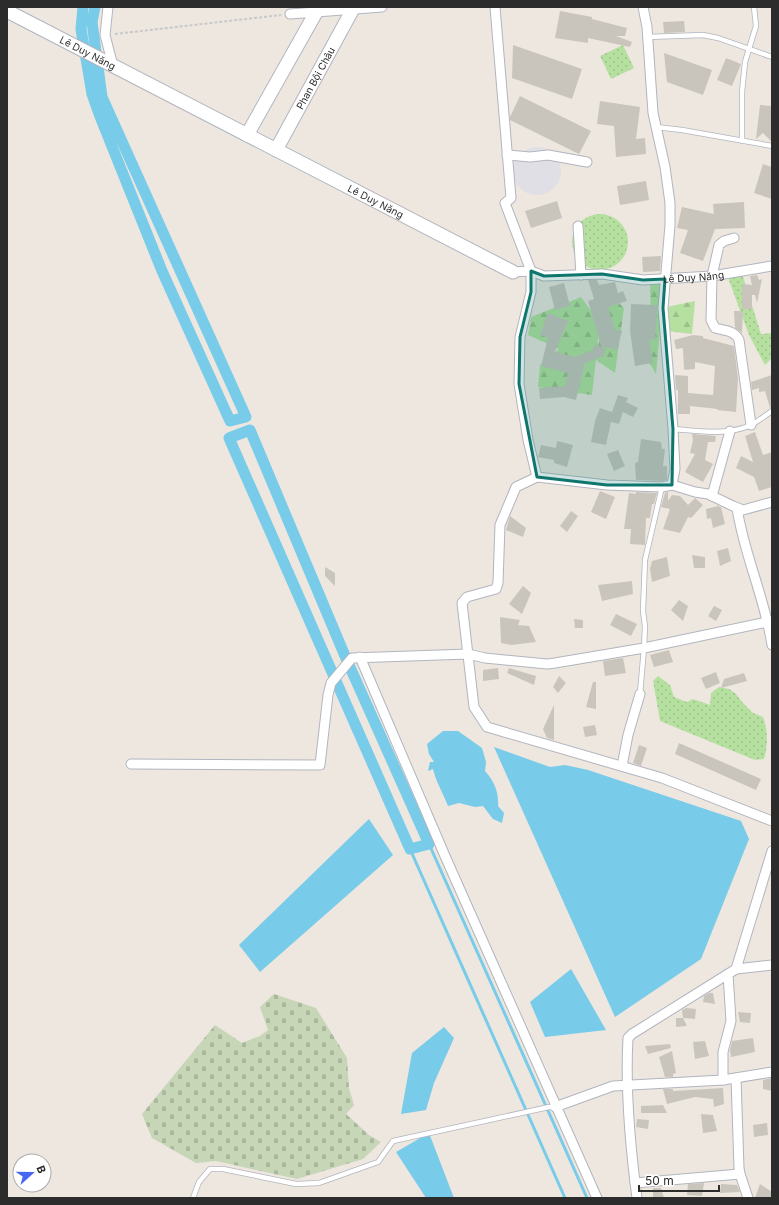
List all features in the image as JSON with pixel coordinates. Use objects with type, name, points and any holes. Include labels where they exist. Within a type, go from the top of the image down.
[{"type":"street","points":[[108,7],[105,35],[108,63]]},
{"type":"street","points":[[290,14],[317,10],[382,7]]},
{"type":"street","points":[[495,7],[511,198],[505,204],[531,271],[531,292],[520,337],[519,384],[528,440],[537,477]]},
{"type":"street","points":[[643,7],[653,113],[665,167],[670,203],[670,225],[663,308],[673,429],[675,469],[672,485]]},
{"type":"street","name":"Phan Bội Châu","points":[[276,150],[353,8]]},
{"type":"street","points":[[247,135],[317,10]]},
{"type":"street","name":"Lê Duy Năng","points":[[7,11],[513,272],[531,271],[544,276],[602,274],[643,280],[712,276],[772,266]]},
{"type":"street","points":[[507,155],[530,158],[548,155],[587,162]]},
{"type":"street","points":[[578,226],[581,275]]},
{"type":"street","points":[[734,238],[724,241],[719,245],[712,276],[711,320],[715,328],[734,333],[739,340],[751,424]]},
{"type":"street","points":[[712,496],[730,431]]},
{"type":"street","points":[[772,502],[743,510],[708,494],[694,492],[672,485],[662,487],[607,485],[537,477],[516,487],[500,525],[498,583],[496,589],[467,597],[462,603],[474,707],[487,727],[662,778],[772,821]]},
{"type":"street","points":[[737,508],[740,531],[770,622],[772,645]]},
{"type":"street","points":[[130,764],[320,765],[328,694],[332,680],[356,658],[468,654],[484,658],[547,664],[644,648],[770,622]]},
{"type":"street","points":[[356,658],[552,1107],[597,1198]]},
{"type":"street","points":[[622,766],[628,735],[640,694]]},
{"type":"street","points":[[736,969],[772,851]]},
{"type":"street","points":[[637,1198],[630,1150],[627,1085],[628,1038],[632,1034],[736,969],[772,964]]},
{"type":"street","points":[[723,1080],[723,1052],[732,1021],[728,974]]},
{"type":"street","points":[[552,1107],[613,1086],[723,1080],[772,1072]]},
{"type":"street","points":[[736,1078],[740,1174],[748,1198]]},
{"type":"street","points":[[635,1183],[740,1174]]},
{"type":"lane","points":[[742,141],[742,92],[745,62],[756,26],[754,7]]},
{"type":"lane","points":[[647,37],[703,35],[718,38],[772,57]]},
{"type":"lane","points":[[656,127],[682,130],[772,146]]},
{"type":"lane","points":[[673,429],[715,432],[730,431],[751,424],[772,411]]},
{"type":"lane","points":[[640,694],[645,626],[643,611],[645,560],[662,487]]},
{"type":"lane","points":[[193,1198],[199,1182],[210,1168],[223,1169],[296,1184],[319,1183],[378,1162],[393,1141],[552,1107]]},
{"type":"path","points":[[105,35],[290,14]]},
{"type":"highlighted area","points":[[531,271],[544,276],[602,274],[643,280],[665,279],[663,308],[673,429],[672,485],[607,485],[537,477],[519,384],[520,337],[531,292]]},
{"type":"shaded area","points":[[532,147],[542,147],[554,154],[561,166],[561,176],[554,188],[542,195],[532,195],[524,191],[517,184],[513,176],[513,166],[517,158],[524,151]]},
{"type":"green space","points":[[623,45],[634,68],[611,79],[600,56]]},
{"type":"green space","points":[[595,214],[605,214],[620,222],[626,231],[628,242],[626,253],[620,262],[605,270],[595,270],[584,265],[577,258],[572,247],[572,237],[577,226],[584,219]]},
{"type":"green space","points":[[740,267],[761,334],[772,333],[772,358],[765,365],[749,335],[726,272]]},
{"type":"green space","points":[[665,280],[656,374],[644,354],[651,325],[650,281]]},
{"type":"green space","points":[[610,294],[624,308],[615,373],[596,360],[592,395],[538,387],[540,365],[559,349],[528,335],[531,317],[581,297],[600,323],[597,351]]},
{"type":"green space","points":[[695,301],[692,334],[667,331],[662,308]]},
{"type":"green space","points":[[658,676],[670,685],[674,697],[687,702],[693,699],[710,705],[711,693],[719,687],[729,689],[736,694],[753,713],[763,717],[767,738],[764,759],[755,760],[660,721],[653,681]]},
{"type":"green space","points":[[274,994],[316,1008],[347,1058],[349,1088],[354,1105],[346,1114],[369,1135],[381,1142],[363,1159],[297,1179],[216,1161],[196,1163],[152,1138],[142,1114],[215,1025],[242,1043],[260,1036],[268,1030],[260,1007]]},
{"type":"water","points":[[443,731],[458,731],[482,748],[486,762],[485,771],[495,787],[498,796],[498,806],[504,813],[502,823],[493,819],[483,806],[475,807],[459,803],[448,806],[433,769],[428,771],[430,762],[434,762],[429,754],[427,744]]},
{"type":"water","points":[[494,747],[550,767],[565,765],[588,770],[741,821],[749,839],[701,959],[615,1017]]},
{"type":"water","points":[[369,819],[393,855],[260,972],[239,945]]},
{"type":"water","points":[[571,969],[606,1030],[545,1037],[530,1002]]},
{"type":"water","points":[[444,1027],[454,1038],[434,1083],[426,1110],[401,1114],[412,1053]]},
{"type":"water","points":[[429,1133],[454,1198],[426,1198],[396,1152]]},
{"type":"building","points":[[560,11],[592,17],[592,19],[627,28],[625,36],[616,36],[632,42],[630,47],[588,38],[588,43],[555,38]]},
{"type":"building","points":[[684,21],[685,32],[664,33],[663,22]]},
{"type":"building","points":[[513,45],[582,69],[572,99],[512,78]]},
{"type":"building","points":[[664,53],[712,70],[703,95],[667,82]]},
{"type":"building","points":[[726,58],[741,64],[732,86],[717,80]]},
{"type":"building","points":[[520,96],[591,131],[579,154],[510,120]]},
{"type":"building","points":[[600,101],[640,107],[636,139],[645,138],[646,154],[616,157],[614,126],[597,124]]},
{"type":"building","points":[[760,105],[772,106],[772,142],[763,133],[756,139]]},
{"type":"building","points":[[763,164],[772,167],[772,199],[754,193]]},
{"type":"building","points":[[646,181],[649,200],[620,205],[617,186]]},
{"type":"building","points":[[557,201],[562,218],[531,228],[525,211]]},
{"type":"building","points":[[744,202],[745,228],[715,229],[703,261],[680,253],[688,230],[677,228],[682,207],[714,214],[713,204]]},
{"type":"building","points":[[661,256],[660,271],[643,272],[642,257]]},
{"type":"building","points":[[757,275],[759,280],[762,279],[757,303],[755,295],[752,295],[752,309],[742,309],[742,284],[752,285],[750,276]]},
{"type":"building","points":[[588,280],[597,280],[599,285],[615,282],[618,293],[623,291],[627,301],[608,307],[615,330],[622,331],[617,350],[601,346],[588,301],[594,299]]},
{"type":"building","points":[[564,283],[570,306],[555,310],[549,287]]},
{"type":"building","points":[[631,304],[657,305],[655,340],[649,339],[653,363],[635,366],[630,331]]},
{"type":"building","points":[[734,311],[743,311],[742,333],[735,328]]},
{"type":"building","points":[[548,313],[568,321],[555,352],[575,357],[593,350],[594,345],[606,348],[604,356],[585,363],[576,400],[564,397],[540,399],[539,388],[565,386],[568,373],[541,366],[548,338],[540,335]]},
{"type":"building","points":[[693,335],[703,336],[703,338],[734,346],[738,379],[736,412],[690,406],[690,414],[678,414],[678,390],[676,390],[675,375],[688,376],[688,393],[713,395],[715,366],[695,362],[695,369],[684,370],[683,348],[676,349],[674,340]]},
{"type":"building","points":[[772,375],[772,407],[770,408],[765,391],[759,392],[759,388],[752,390],[751,382]]},
{"type":"building","points":[[618,395],[628,398],[626,402],[638,408],[633,417],[623,412],[619,424],[611,422],[606,445],[591,442],[595,421],[600,408],[612,412]]},
{"type":"building","points":[[755,432],[763,455],[772,452],[772,487],[759,491],[754,477],[736,468],[741,456],[753,462],[745,436]]},
{"type":"building","points":[[692,434],[716,436],[715,442],[708,442],[705,460],[713,464],[703,482],[685,472],[695,454],[690,453],[693,440]]},
{"type":"building","points":[[641,439],[661,442],[662,449],[665,449],[663,466],[667,466],[667,480],[636,480],[635,463],[638,462]]},
{"type":"building","points":[[557,441],[573,445],[567,467],[554,463],[554,460],[538,457],[541,445],[556,448]]},
{"type":"building","points":[[618,450],[625,466],[614,471],[607,454]]},
{"type":"building","points":[[600,491],[615,497],[606,519],[591,512]]},
{"type":"building","points":[[636,492],[657,493],[654,504],[652,504],[650,518],[646,518],[645,545],[630,544],[631,529],[624,529],[629,493],[636,494]]},
{"type":"building","points":[[668,492],[668,501],[672,495],[680,496],[688,505],[695,498],[703,505],[691,518],[688,517],[680,533],[663,529],[670,509],[661,507],[665,493]]},
{"type":"building","points":[[718,506],[721,507],[725,524],[713,528],[711,518],[707,519],[706,509]]},
{"type":"building","points":[[571,511],[578,516],[567,532],[560,526]]},
{"type":"building","points":[[510,516],[526,528],[523,537],[506,530]]},
{"type":"building","points":[[728,548],[731,561],[720,566],[717,551]]},
{"type":"building","points":[[692,555],[705,557],[705,568],[694,568]]},
{"type":"building","points":[[667,557],[670,576],[652,582],[650,569],[652,561]]},
{"type":"building","points":[[325,567],[335,573],[335,586],[325,576]]},
{"type":"building","points":[[632,581],[633,594],[602,601],[598,585]]},
{"type":"building","points":[[523,586],[531,593],[522,614],[509,604]]},
{"type":"building","points":[[679,600],[688,606],[683,621],[671,610]]},
{"type":"building","points":[[714,606],[722,610],[716,621],[708,616]]},
{"type":"building","points":[[616,614],[637,624],[631,636],[610,625]]},
{"type":"building","points":[[500,617],[520,620],[518,625],[529,626],[536,642],[511,645],[501,643]]},
{"type":"building","points":[[574,619],[583,620],[583,628],[575,628]]},
{"type":"building","points":[[669,650],[673,662],[654,667],[650,655]]},
{"type":"building","points":[[623,658],[626,673],[605,676],[603,661]]},
{"type":"building","points":[[498,668],[499,679],[483,681],[483,670]]},
{"type":"building","points":[[509,668],[536,676],[534,685],[507,673]]},
{"type":"building","points":[[716,672],[720,683],[706,689],[701,678]]},
{"type":"building","points":[[744,673],[747,681],[721,688],[724,679]]},
{"type":"building","points":[[559,676],[566,683],[558,693],[553,687]]},
{"type":"building","points":[[593,682],[596,682],[596,709],[586,707]]},
{"type":"building","points":[[554,705],[554,740],[547,738],[543,729]]},
{"type":"building","points":[[595,725],[597,735],[585,737],[583,727]]},
{"type":"building","points":[[679,743],[761,779],[756,790],[675,754]]},
{"type":"building","points":[[639,745],[647,748],[641,766],[633,763]]},
{"type":"building","points":[[709,993],[713,993],[715,1004],[703,1002],[704,996]]},
{"type":"building","points":[[686,1008],[696,1009],[695,1019],[683,1018],[682,1010]]},
{"type":"building","points":[[738,1012],[751,1013],[750,1023],[740,1022]]},
{"type":"building","points":[[676,1018],[683,1018],[687,1026],[676,1027]]},
{"type":"building","points":[[753,1038],[755,1052],[731,1057],[730,1050],[732,1041]]},
{"type":"building","points":[[705,1041],[709,1056],[695,1059],[693,1042]]},
{"type":"building","points":[[670,1044],[671,1048],[648,1054],[645,1046]]},
{"type":"building","points":[[672,1051],[676,1073],[673,1074],[673,1077],[665,1077],[659,1057]]},
{"type":"building","points":[[772,1078],[772,1091],[763,1089],[763,1080]]},
{"type":"building","points":[[723,1088],[724,1104],[714,1107],[713,1099],[695,1097],[667,1104],[663,1089],[673,1089],[673,1091]]},
{"type":"building","points":[[663,1105],[667,1113],[641,1113],[641,1106]]},
{"type":"building","points":[[701,1114],[713,1115],[717,1131],[703,1133]]},
{"type":"building","points":[[637,1119],[649,1120],[648,1129],[636,1127]]},
{"type":"building","points":[[767,1123],[768,1135],[754,1137],[753,1125]]},
{"type":"building","points":[[704,1183],[702,1196],[687,1195],[688,1184]]},
{"type":"building","points":[[721,1184],[737,1185],[740,1192],[720,1193]]},
{"type":"building","points":[[760,1184],[772,1192],[772,1198],[755,1198]]},
{"type":"building","points":[[653,1188],[661,1188],[664,1198],[653,1198]]},
{"type":"waterway","points":[[83,7],[81,29],[92,94],[99,114],[162,271],[230,421],[246,417],[102,97],[92,22],[95,7]]},
{"type":"waterway","points":[[250,430],[345,656],[429,844],[410,849],[229,438],[250,430]]},
{"type":"waterway","points":[[429,844],[587,1198]]},
{"type":"waterway","points":[[410,849],[565,1198]]}]
